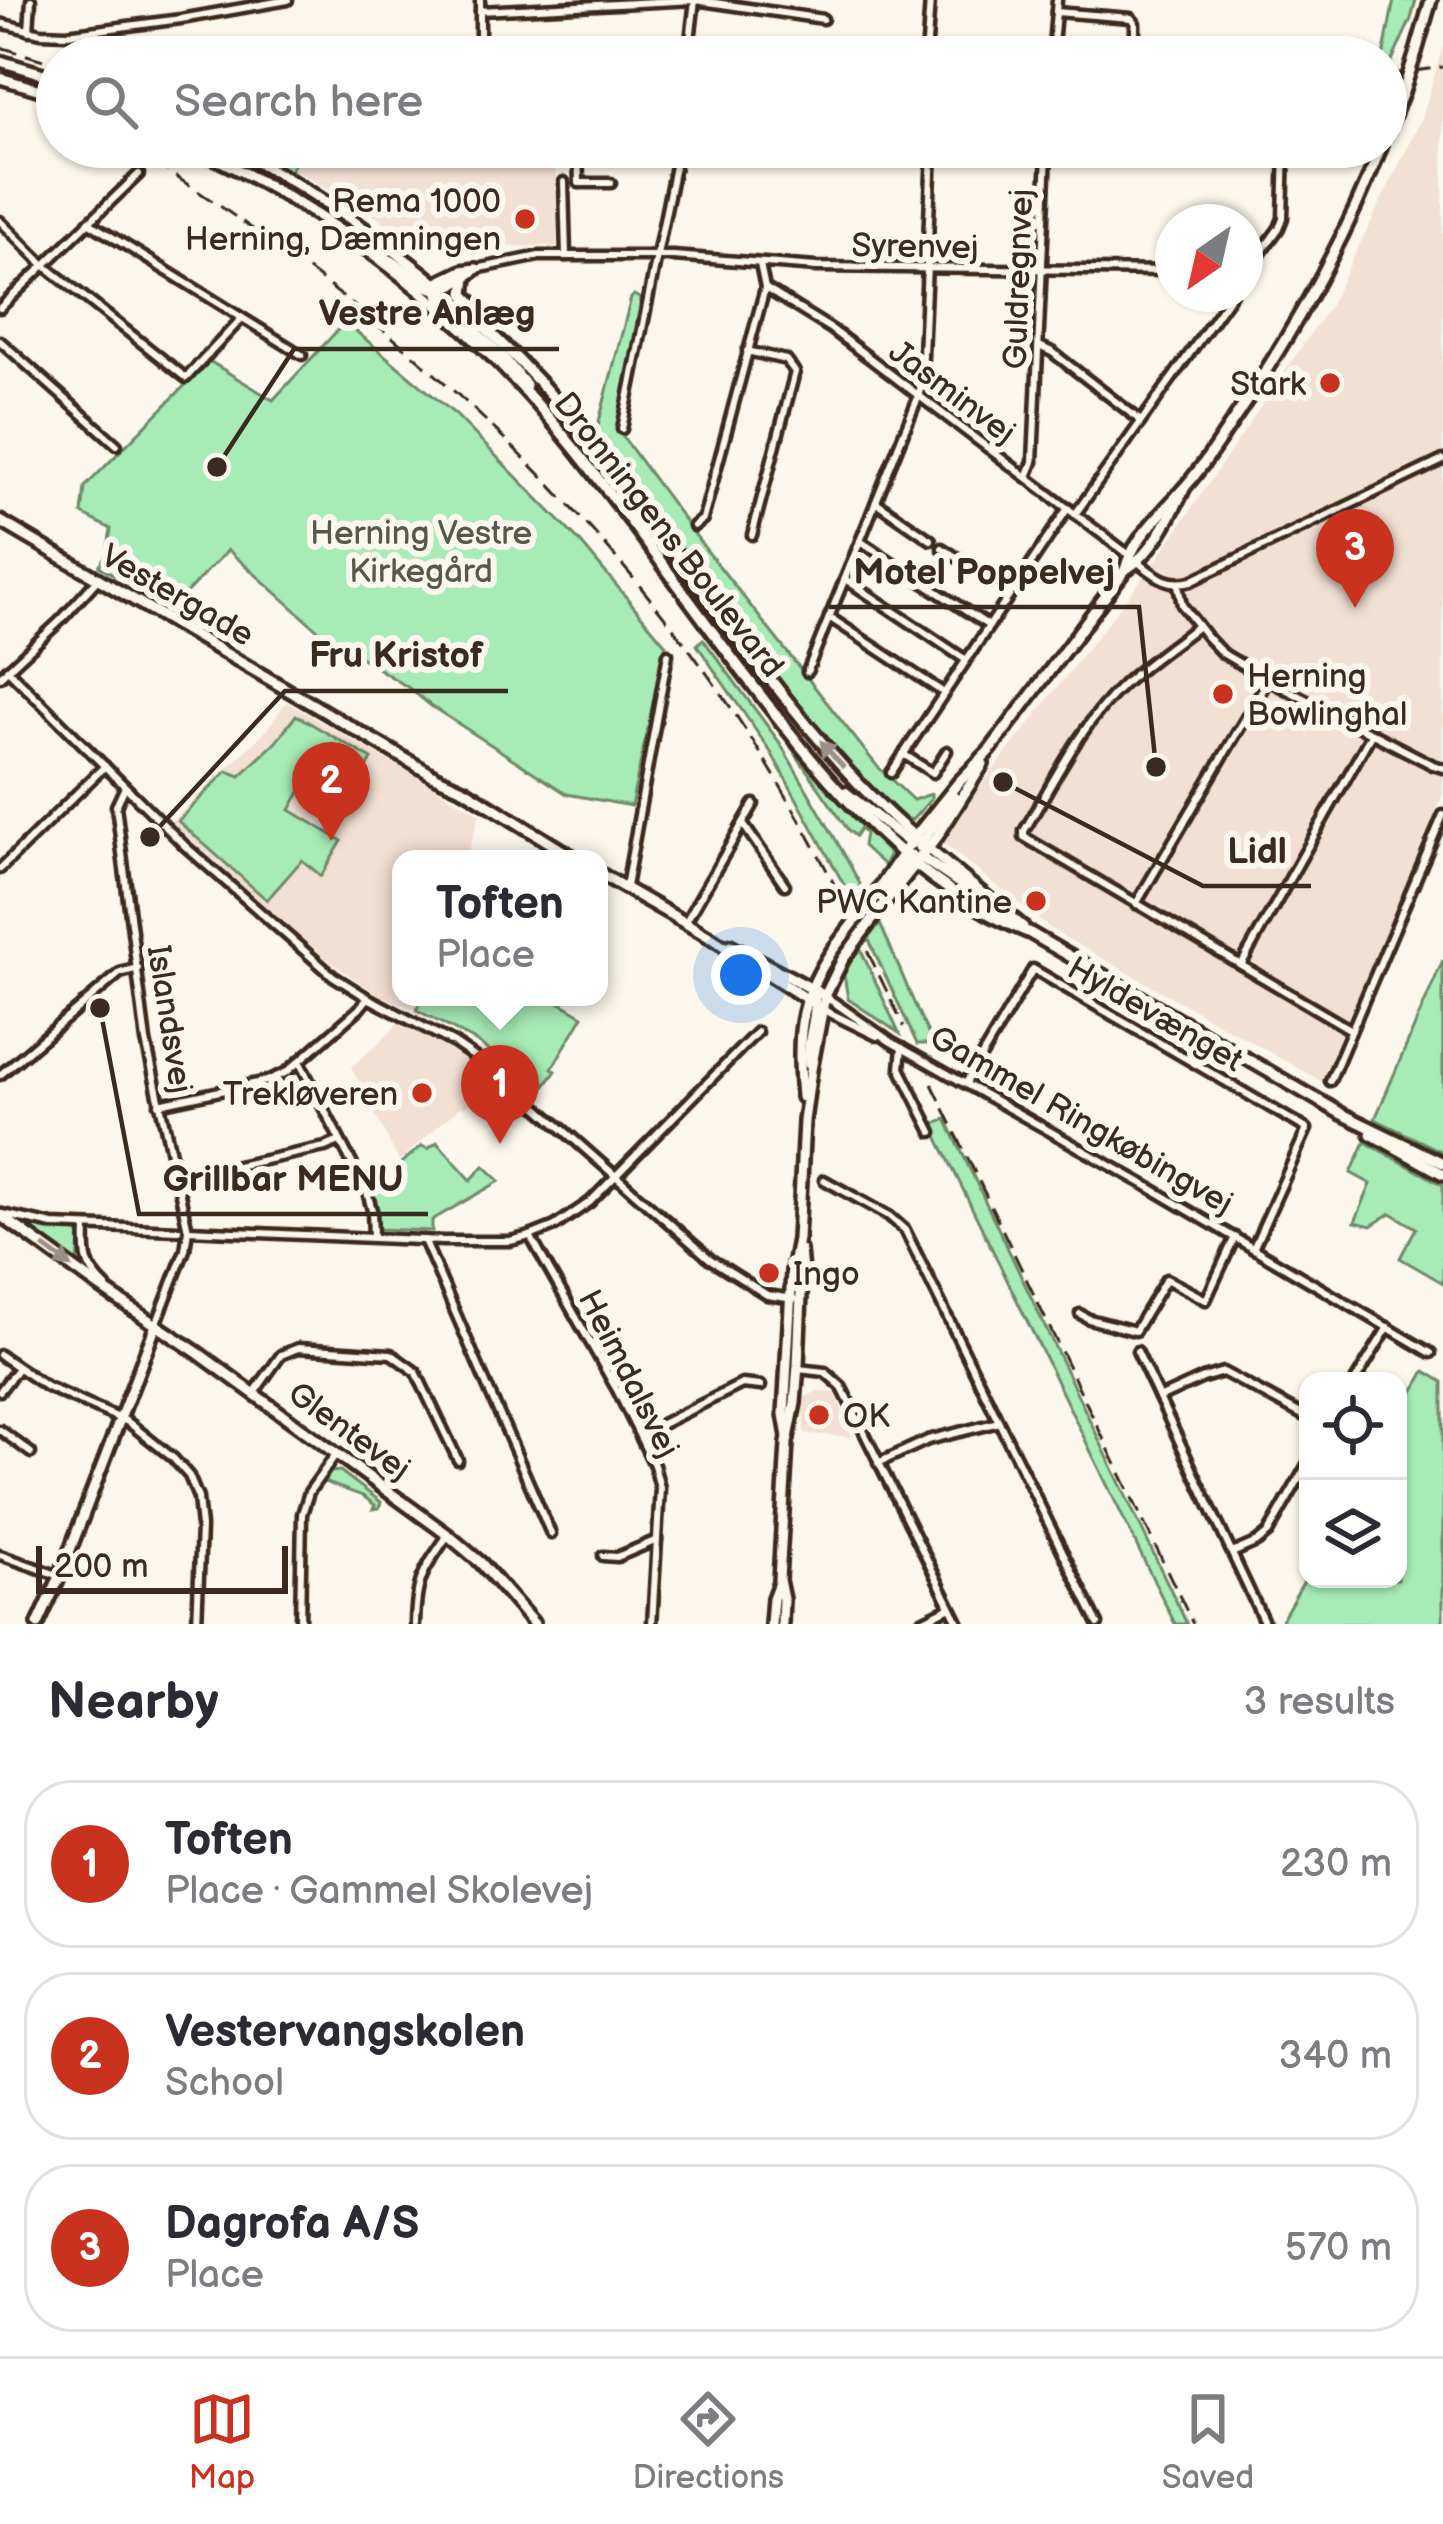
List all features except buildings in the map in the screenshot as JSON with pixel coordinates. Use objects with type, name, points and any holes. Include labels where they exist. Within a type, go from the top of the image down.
[{"type":"main road","points":[[1407,80],[1431,0]]},
{"type":"main road","points":[[0,61],[36,72]]},
{"type":"main road","points":[[0,78],[36,89]]},
{"type":"main road","name":"Dronningens Boulevard","points":[[231,168],[286,197],[370,253],[440,308],[539,406],[830,782],[858,800],[992,918],[1030,933],[1342,1114],[1443,1163]]},
{"type":"main road","name":"Dronningens Boulevard","points":[[268,168],[342,212],[492,333],[585,435],[753,661],[915,851],[1030,933]]},
{"type":"main road","points":[[814,1000],[825,995],[842,959],[886,901],[970,770],[1172,514],[1310,298],[1372,168]]},
{"type":"main road","points":[[370,253],[388,258],[425,286],[439,288],[471,273]]},
{"type":"main road","points":[[471,273],[464,294],[488,320],[492,333]]},
{"type":"main road","points":[[439,288],[440,298],[521,377],[539,406]]},
{"type":"main road","name":"Vestergade","points":[[0,521],[562,850]]},
{"type":"main road","points":[[804,1121],[799,1035],[832,951],[876,893],[968,791],[990,750]]},
{"type":"main road","points":[[608,878],[713,939],[739,948],[814,1000]]},
{"type":"main road","points":[[771,1624],[779,1580],[788,1437],[796,1401],[792,1271],[814,1000]]},
{"type":"main road","name":"Dronningens Boulevard","points":[[1342,1114],[1443,1174]]},
{"type":"main road","name":"Glentevej","points":[[0,1214],[448,1534],[481,1563],[534,1624]]},
{"type":"main road","points":[[38,1624],[156,1325]]},
{"type":"main road","points":[[779,1580],[782,1624]]},
{"type":"street","points":[[29,31],[31,0]]},
{"type":"street","points":[[0,23],[67,34],[105,31],[288,0]]},
{"type":"street","points":[[480,0],[480,36]]},
{"type":"street","points":[[480,11],[695,0],[823,19]]},
{"type":"street","points":[[691,36],[695,0]]},
{"type":"street","points":[[927,36],[930,0]]},
{"type":"street","points":[[1054,36],[1057,0]]},
{"type":"street","points":[[1056,12],[1131,18],[1135,36]]},
{"type":"street","points":[[579,168],[580,183],[611,183]]},
{"type":"street","points":[[622,429],[675,168]]},
{"type":"street","points":[[806,672],[919,395],[931,168]]},
{"type":"street","name":"Guldregnvej","points":[[1027,477],[1034,462],[1045,168]]},
{"type":"street","points":[[1263,250],[1283,218],[1284,168]]},
{"type":"street","points":[[0,308],[139,174]]},
{"type":"street","points":[[564,182],[566,256]]},
{"type":"street","points":[[0,221],[44,266],[186,378],[242,318]]},
{"type":"street","points":[[88,222],[302,355]]},
{"type":"street","name":"Syrenvej","points":[[471,273],[513,260],[566,256],[927,270],[1155,271]]},
{"type":"street","points":[[694,526],[703,519],[765,288],[759,263]]},
{"type":"street","name":"Jasminvej","points":[[765,288],[831,329],[1133,559],[1168,583],[1178,584]]},
{"type":"street","points":[[890,773],[1012,592],[1219,312]]},
{"type":"street","points":[[0,341],[117,446]]},
{"type":"street","points":[[1039,346],[1141,421]]},
{"type":"street","points":[[747,351],[786,360],[795,372],[752,535]]},
{"type":"street","points":[[1443,460],[1178,584],[1182,604],[1222,652],[1443,768]]},
{"type":"street","points":[[876,502],[931,540]]},
{"type":"street","points":[[860,541],[989,626]]},
{"type":"street","points":[[943,548],[1012,592]]},
{"type":"street","points":[[0,676],[98,579]]},
{"type":"street","points":[[844,579],[967,660]]},
{"type":"street","points":[[829,617],[944,693]]},
{"type":"street","points":[[1198,626],[1124,684],[1103,707],[1024,837],[1351,1030]]},
{"type":"street","points":[[626,888],[668,654]]},
{"type":"street","points":[[7,669],[185,846],[332,976],[454,1042],[514,1085],[710,1259],[767,1295],[796,1299]]},
{"type":"street","points":[[1136,904],[1268,680]]},
{"type":"street","points":[[1240,965],[1372,733]]},
{"type":"street","points":[[903,754],[933,773],[947,751]]},
{"type":"street","points":[[0,869],[105,766]]},
{"type":"street","name":"Islandsvej","points":[[125,787],[116,806],[146,1041],[188,1230],[156,1325]]},
{"type":"street","points":[[685,922],[754,804]]},
{"type":"street","points":[[1330,1081],[1443,815]]},
{"type":"street","points":[[743,823],[785,885]]},
{"type":"street","points":[[0,1075],[119,973],[138,968]]},
{"type":"street","name":"Hyldevænget","points":[[966,1083],[1033,968],[1307,1130],[1253,1249]]},
{"type":"street","name":"Gammel Ringkøbingvej","points":[[825,995],[892,1042]]},
{"type":"street","points":[[159,1104],[267,1081],[287,1072],[368,998]]},
{"type":"street","name":"Gammel Ringkøbingvej","points":[[814,1000],[1431,1353]]},
{"type":"street","points":[[188,1230],[424,1240],[510,1241],[530,1236],[580,1210],[757,1032]]},
{"type":"street","name":"Gammel Ringkøbingvej","points":[[902,1048],[900,1068],[932,1132]]},
{"type":"street","points":[[300,1063],[367,1192],[373,1237]]},
{"type":"street","points":[[177,1179],[340,1141]]},
{"type":"street","points":[[824,1180],[905,1230],[1098,1624]]},
{"type":"street","points":[[0,1214],[53,1226],[178,1230]]},
{"type":"street","name":"Glentevej","points":[[86,1227],[85,1257],[117,1298]]},
{"type":"street","name":"Heimdalsvej","points":[[530,1236],[654,1465],[659,1488],[652,1624]]},
{"type":"street","name":"Gammel Ringkøbingvej","points":[[1080,1314],[1135,1331],[1166,1279],[1206,1300],[1235,1238]]},
{"type":"street","points":[[424,1240],[551,1534]]},
{"type":"street","points":[[1360,1372],[1388,1327]]},
{"type":"street","points":[[254,1393],[281,1355],[298,1348],[391,1354],[416,1372],[458,1460]]},
{"type":"street","points":[[1137,1351],[1266,1622]]},
{"type":"street","points":[[0,1354],[47,1388],[122,1419],[189,1475],[201,1527],[197,1624]]},
{"type":"street","points":[[0,1391],[18,1368]]},
{"type":"street","points":[[792,1369],[825,1372],[835,1379],[959,1624]]},
{"type":"street","points":[[1159,1399],[1223,1372],[1299,1413]]},
{"type":"street","points":[[640,1435],[742,1384],[761,1386]]},
{"type":"street","points":[[878,1464],[928,1440],[999,1422]]},
{"type":"street","points":[[0,1430],[31,1453]]},
{"type":"street","points":[[300,1624],[302,1514],[309,1492],[336,1454]]},
{"type":"street","points":[[1232,1553],[1268,1533],[1299,1479]]},
{"type":"street","points":[[416,1624],[422,1571],[448,1534]]},
{"type":"street","points":[[603,1556],[617,1557],[657,1540]]},
{"type":"street","points":[[0,1555],[60,1576]]},
{"type":"street","points":[[916,1624],[950,1607]]},
{"type":"shaded area","points":[[1443,46],[1443,794],[1323,1082],[1054,931],[939,840],[1158,558],[1330,305],[1397,168],[1407,168],[1407,148],[1422,118]]},
{"type":"shaded area","points":[[291,168],[555,168],[557,246],[428,247]]},
{"type":"shaded area","points":[[286,702],[480,814],[469,850],[392,850],[392,1001],[315,951],[171,822],[266,731]]},
{"type":"shaded area","name":"Trekløveren","points":[[399,1021],[450,1049],[492,1080],[399,1161],[351,1067]]},
{"type":"shaded area","points":[[817,1391],[836,1393],[852,1437],[804,1431],[803,1399]]},
{"type":"green space","points":[[1394,0],[1416,0],[1403,36],[1387,36]]},
{"type":"green space","points":[[634,295],[641,299],[617,429],[877,766],[913,800],[931,794],[912,820],[861,776],[780,685],[598,440],[596,433]]},
{"type":"green space","name":"Herning Vestre Kirkegård","points":[[345,322],[456,415],[581,543],[666,645],[631,806],[567,794],[328,639],[228,550],[171,608],[99,566],[111,529],[82,514],[85,487],[209,361],[273,400]]},
{"type":"green space","points":[[703,639],[780,743],[860,890],[849,894],[772,754],[697,645]]},
{"type":"green space","points":[[296,715],[372,759],[350,798],[309,776],[290,810],[342,841],[321,876],[302,860],[267,900],[178,821],[227,771],[240,776]]},
{"type":"green space","points":[[790,746],[887,851],[884,865],[863,846],[865,833],[860,829],[855,836],[848,830]]},
{"type":"green space","points":[[880,924],[930,1037],[927,1044],[917,1044],[868,938]]},
{"type":"green space","points":[[859,946],[899,1033],[848,999],[844,975]]},
{"type":"green space","points":[[1443,960],[1443,1152],[1375,1119]]},
{"type":"green space","points":[[418,1006],[566,1006],[583,1016],[541,1091],[477,1042],[417,1010]]},
{"type":"green space","points":[[946,1119],[1187,1624],[1175,1624],[932,1126]]},
{"type":"green space","points":[[437,1142],[471,1180],[484,1166],[500,1181],[432,1220],[432,1231],[378,1229],[371,1187],[422,1146],[428,1149]]},
{"type":"green space","points":[[1365,1142],[1443,1185],[1443,1283],[1400,1258],[1416,1228],[1391,1213],[1371,1226],[1355,1222],[1371,1184],[1351,1173]]},
{"type":"green space","points":[[24,1230],[76,1230],[80,1236],[78,1265]]},
{"type":"green space","points":[[1425,1371],[1443,1382],[1443,1624],[1279,1624],[1300,1588],[1407,1588],[1407,1402]]},
{"type":"green space","points":[[340,1471],[381,1502],[379,1508],[373,1509],[375,1505],[363,1496],[324,1482],[331,1472]]},
{"type":"railway","points":[[0,47],[36,58]]},
{"type":"railway","points":[[1407,72],[1443,67]]},
{"type":"railway","points":[[0,74],[36,93]]},
{"type":"railway","points":[[162,168],[304,267],[387,333],[467,403],[613,555],[680,637],[764,759],[828,872],[904,1027]]},
{"type":"railway","points":[[932,1084],[1193,1624]]},
{"type":"place","name":"Rema 1000 Herning, Dæmningen","points":[[525,219]]},
{"type":"place","name":"Stark","points":[[1330,383]]},
{"type":"place","name":"Vestre Anlæg","points":[[217,467]]},
{"type":"place","name":"Dagrofa A/S","points":[[1355,608]]},
{"type":"place","name":"Herning Bowlinghal","points":[[1223,694]]},
{"type":"place","name":"Motel Poppelvej","points":[[1156,767]]},
{"type":"place","name":"Lidl","points":[[1003,782]]},
{"type":"place","name":"Fru Kristof","points":[[150,837]]},
{"type":"place","name":"Vestervangskolen","points":[[331,841]]},
{"type":"place","name":"PWC Kantine","points":[[1036,901]]},
{"type":"place","name":"Grillbar MENU","points":[[100,1008]]},
{"type":"place","name":"Trekløveren","points":[[422,1093]]},
{"type":"place","name":"Toften","points":[[500,1144]]},
{"type":"place","name":"Ingo","points":[[769,1273]]},
{"type":"place","name":"OK","points":[[819,1415]]}]
